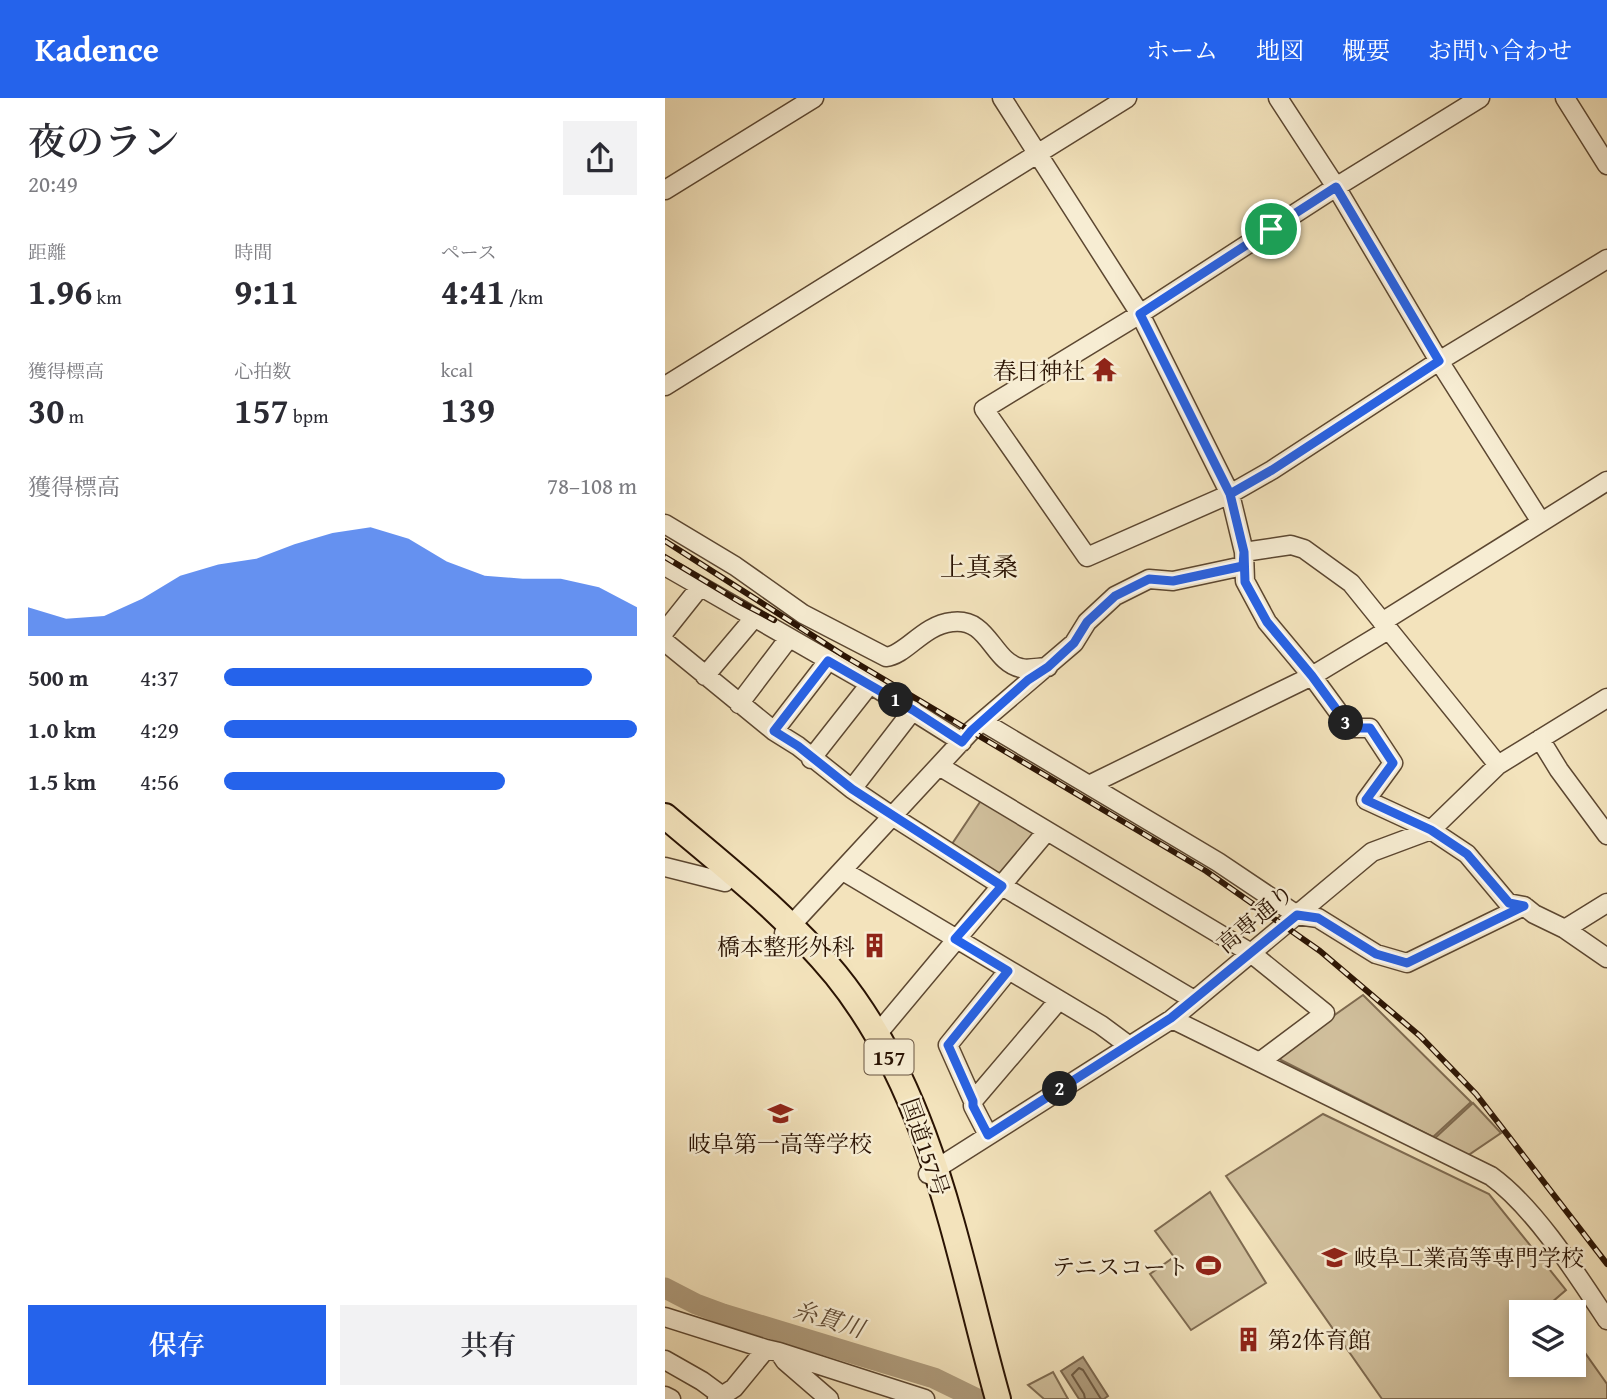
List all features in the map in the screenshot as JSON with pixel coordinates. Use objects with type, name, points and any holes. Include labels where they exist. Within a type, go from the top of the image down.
[{"type":"highway","name":"国道157号","points":[[665,816],[837,975],[876,1033],[908,1093],[987,1373],[991,1399]]},
{"type":"highway","name":"国道157号","points":[[665,830],[725,882],[788,930],[864,1035],[899,1099],[932,1171]]},
{"type":"highway","name":"国道157号","points":[[987,1373],[999,1399]]},
{"type":"street","points":[[665,190],[814,98]]},
{"type":"street","points":[[1002,98],[1140,314],[1230,494],[1245,582],[1267,622],[1312,676],[1350,728],[1370,728],[1393,763],[1366,800],[1431,830],[1467,854],[1509,903],[1524,906],[1565,929],[1607,958]]},
{"type":"street","points":[[665,385],[1127,98]]},
{"type":"street","points":[[1278,98],[1336,187],[1439,361],[1541,522]]},
{"type":"street","points":[[1480,98],[984,410],[1087,557],[1230,494],[1272,470],[1439,361],[1607,259]]},
{"type":"street","points":[[1565,98],[1607,166]]},
{"type":"street","points":[[1089,785],[1312,676],[1541,522],[1607,481]]},
{"type":"street","points":[[665,524],[735,566],[803,614],[886,657],[894,656],[929,628],[953,621],[975,625],[1003,656],[1019,668],[1048,667]]},
{"type":"street","points":[[788,930],[971,731],[1074,643],[1087,622],[1115,596],[1149,579],[1173,581],[1291,545],[1304,550],[1351,583],[1499,765]]},
{"type":"street","points":[[665,566],[870,684],[962,742]]},
{"type":"street","points":[[665,631],[700,587]]},
{"type":"street","points":[[705,676],[754,618]]},
{"type":"street","points":[[739,704],[789,638]]},
{"type":"street","points":[[665,642],[739,704],[852,789],[1002,886],[1194,1000]]},
{"type":"street","points":[[774,731],[828,661]]},
{"type":"street","points":[[811,758],[870,684]]},
{"type":"street","name":"高専通り","points":[[932,1171],[1171,1018],[1372,852],[1431,830],[1499,765],[1607,698]]},
{"type":"street","points":[[852,789],[913,710]]},
{"type":"street","points":[[983,722],[1218,862],[1297,915],[1318,918],[1376,954],[1407,963],[1524,906]]},
{"type":"street","points":[[1540,739],[1559,770],[1607,835]]},
{"type":"street","points":[[939,766],[1251,953],[1325,1013],[1261,1061]]},
{"type":"street","points":[[876,1033],[1047,831]]},
{"type":"street","points":[[665,867],[725,882]]},
{"type":"street","points":[[843,872],[1059,1000],[1128,1045]]},
{"type":"street","points":[[1565,929],[1607,903]]},
{"type":"street","points":[[988,1135],[948,1045],[1008,971]]},
{"type":"street","points":[[973,1101],[1059,1000]]},
{"type":"street","points":[[1171,1018],[1491,1176],[1512,1191],[1535,1219],[1607,1320]]},
{"type":"street","points":[[665,1317],[925,1399]]},
{"type":"street","points":[[665,1360],[702,1381],[719,1397],[734,1388],[773,1351]]},
{"type":"street","points":[[773,1351],[828,1399]]},
{"type":"street","points":[[665,1396],[671,1399]]},
{"type":"shaded area","points":[[982,799],[1037,828],[1002,875],[950,847]]},
{"type":"shaded area","points":[[1363,995],[1471,1102],[1433,1137],[1275,1057]]},
{"type":"shaded area","points":[[1473,1103],[1501,1133],[1467,1156],[1434,1139]]},
{"type":"shaded area","points":[[1323,1114],[1489,1194],[1566,1290],[1554,1300],[1509,1300],[1509,1377],[1586,1377],[1586,1354],[1607,1384],[1607,1399],[1382,1399],[1226,1176]]},
{"type":"shaded area","name":"テニスコート","points":[[1210,1192],[1266,1283],[1191,1330],[1150,1274],[1174,1257],[1155,1231]]},
{"type":"shaded area","points":[[1053,1372],[1068,1399],[1044,1399],[1028,1385]]},
{"type":"water","points":[[1083,1357],[1108,1396],[1104,1399],[1079,1399],[1061,1371]]},
{"type":"waterway","name":"糸貫川","points":[[665,1288],[723,1314],[934,1378],[977,1399]]},
{"type":"railway","points":[[665,541],[843,655],[1206,871],[1320,951],[1420,1036],[1476,1094],[1607,1264]]},
{"type":"railway","points":[[665,557],[774,620]]},
{"type":"place","name":"春日神社","points":[[1105,370]]},
{"type":"place","name":"橋本整形外科","points":[[875,946]]},
{"type":"place","name":"岐阜第一高等学校","points":[[780,1113]]},
{"type":"place","name":"岐阜工業高等専門学校","points":[[1334,1257]]},
{"type":"place","name":"テニスコート","points":[[1209,1266]]},
{"type":"place","name":"第2体育館","points":[[1248,1339]]},
{"type":"district","name":"上真桑","points":[[979,566]]},
{"type":"route","points":[[1271,229],[1140,314],[1230,494],[1244,552],[1243,566],[1173,581],[1149,579],[1115,596],[1087,622],[1074,643],[1048,667],[1028,680],[962,742],[828,661],[774,731],[798,746],[852,789],[1002,886],[955,939],[1008,971],[948,1045],[988,1135],[1171,1018],[1297,915],[1318,918],[1376,954],[1407,963],[1524,906],[1509,903],[1467,854],[1431,830],[1366,800],[1393,763],[1370,728],[1350,728],[1312,676],[1267,622],[1245,582],[1244,552],[1230,494],[1272,470],[1439,361],[1336,187],[1271,229]]}]
